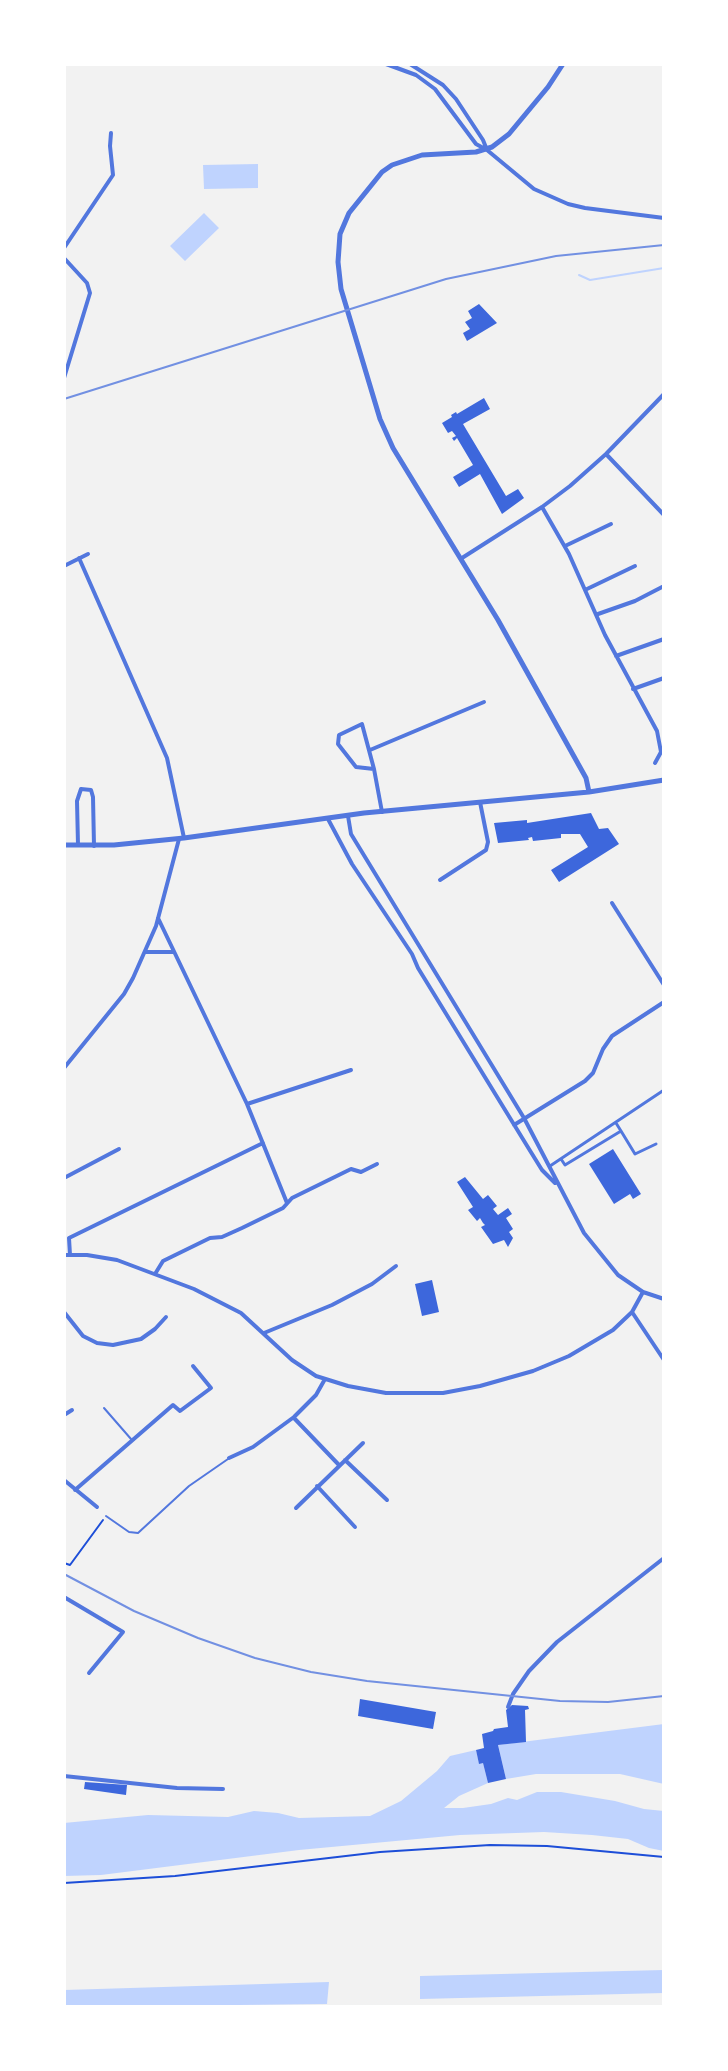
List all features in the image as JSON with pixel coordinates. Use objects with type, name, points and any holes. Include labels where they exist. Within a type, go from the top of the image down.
[{"type":"street","points":[[386,64],[416,75],[435,89],[476,144],[526,184],[568,204],[664,218]]},
{"type":"street","points":[[410,64],[443,85],[456,99],[487,150]]},
{"type":"street","points":[[563,64],[509,134],[487,150],[433,154],[403,160],[370,183],[349,213],[340,234],[339,276],[380,419],[393,448],[462,558],[586,778],[589,792]]},
{"type":"street","points":[[64,248],[113,175],[111,133]]},
{"type":"street","points":[[64,258],[87,283],[90,293],[64,378]]},
{"type":"street","points":[[462,558],[542,507],[606,454],[664,394]]},
{"type":"street","points":[[606,454],[664,515]]},
{"type":"street","points":[[542,507],[587,589],[616,656],[660,742],[661,752],[655,763]]},
{"type":"street","points":[[565,546],[611,524]]},
{"type":"street","points":[[64,566],[88,554]]},
{"type":"street","points":[[64,1068],[124,994],[146,952],[181,838],[167,758],[79,558]]},
{"type":"street","points":[[587,589],[635,566]]},
{"type":"street","points":[[598,614],[635,601],[664,586]]},
{"type":"street","points":[[616,656],[664,639]]},
{"type":"street","points":[[633,689],[664,678]]},
{"type":"street","points":[[370,750],[484,702]]},
{"type":"street","points":[[374,769],[356,767],[338,744],[337,738],[362,724],[370,750],[374,769],[382,812]]},
{"type":"street","points":[[64,845],[94,846],[181,838],[382,812],[589,792],[664,780]]},
{"type":"street","points":[[78,845],[77,801],[81,789],[91,790],[93,797],[94,846]]},
{"type":"street","points":[[440,880],[486,850],[488,842],[480,802]]},
{"type":"street","points":[[348,816],[351,834],[524,1118],[550,1166],[556,1184],[594,1249],[618,1275],[643,1292],[664,1299]]},
{"type":"street","points":[[328,819],[352,864],[412,954],[542,1170],[556,1184]]},
{"type":"street","points":[[612,903],[664,985]]},
{"type":"street","points":[[158,918],[247,1104],[287,1203]]},
{"type":"street","points":[[146,952],[174,952]]},
{"type":"street","points":[[514,1125],[585,1081],[593,1073],[612,1036],[664,1002]]},
{"type":"street","points":[[247,1104],[351,1070]]},
{"type":"street","points":[[550,1166],[664,1090]]},
{"type":"street","points":[[616,1123],[635,1154],[656,1144]]},
{"type":"street","points":[[561,1159],[565,1165],[621,1131]]},
{"type":"street","points":[[263,1143],[69,1238],[67,1255],[107,1258],[223,1302],[264,1333],[292,1360],[325,1379],[367,1390],[404,1394],[443,1393],[480,1386],[533,1371],[569,1356],[613,1330],[632,1312],[643,1292]]},
{"type":"street","points":[[64,1178],[119,1149]]},
{"type":"street","points":[[155,1274],[163,1261],[283,1208],[351,1169],[361,1172],[377,1164]]},
{"type":"street","points":[[264,1333],[332,1305],[372,1284],[396,1266]]},
{"type":"street","points":[[64,1312],[83,1336],[97,1343],[113,1345],[141,1339],[166,1317]]},
{"type":"street","points":[[632,1312],[664,1360]]},
{"type":"street","points":[[75,1490],[173,1405],[180,1411],[211,1388],[193,1366]]},
{"type":"street","points":[[229,1458],[253,1447],[294,1417],[316,1395],[325,1379]]},
{"type":"street","points":[[64,1415],[72,1410]]},
{"type":"street","points":[[294,1417],[339,1465]]},
{"type":"street","points":[[296,1508],[363,1443]]},
{"type":"street","points":[[345,1460],[387,1500]]},
{"type":"street","points":[[64,1480],[97,1507]]},
{"type":"street","points":[[317,1486],[355,1527]]},
{"type":"street","points":[[508,1707],[529,1671],[557,1642],[664,1558]]},
{"type":"street","points":[[64,1597],[123,1632],[89,1673]]},
{"type":"street","points":[[64,1776],[177,1788],[223,1789]]},
{"type":"lane","points":[[104,1408],[132,1440]]},
{"type":"lane","points":[[106,1516],[131,1533],[138,1533],[189,1486],[229,1458]]},
{"type":"path","points":[[64,1563],[70,1565],[106,1516],[97,1507]]},
{"type":"path","points":[[64,1883],[161,1877],[366,1853],[490,1845],[547,1846],[664,1857]]},
{"type":"water","points":[[258,164],[258,188],[204,189],[203,165]]},
{"type":"water","points":[[204,213],[219,228],[185,261],[170,246]]},
{"type":"water","points":[[664,1724],[664,1784],[620,1774],[536,1774],[506,1779],[498,1745]]},
{"type":"water","points":[[476,1750],[488,1783],[459,1796],[444,1808],[491,1804],[508,1798],[517,1800],[537,1792],[561,1792],[615,1801],[664,1811],[664,1851],[628,1839],[592,1835],[544,1832],[460,1835],[299,1850],[101,1875],[64,1876],[64,1823],[148,1815],[228,1817],[254,1811],[299,1818],[370,1816],[401,1801],[450,1756]]},
{"type":"water","points":[[664,1970],[664,1993],[420,1999],[420,1976]]},
{"type":"water","points":[[329,1982],[327,2004],[64,2007],[64,1990]]},
{"type":"building","points":[[479,304],[497,323],[467,341],[463,333],[470,329],[465,322],[472,318],[468,311]]},
{"type":"building","points":[[484,398],[490,409],[463,424],[506,496],[518,489],[524,498],[502,514],[480,474],[459,487],[453,477],[473,465],[457,438],[454,441],[452,438],[456,436],[452,431],[448,433],[442,423]]},
{"type":"building","points":[[591,813],[599,829],[608,828],[619,844],[559,882],[551,870],[588,847],[580,834],[498,843],[494,823],[527,820],[527,823]]},
{"type":"building","points":[[613,1149],[641,1194],[633,1199],[630,1194],[614,1204],[589,1164]]},
{"type":"building","points":[[465,1177],[483,1199],[488,1195],[497,1206],[493,1209],[498,1215],[508,1208],[512,1214],[506,1218],[513,1229],[509,1232],[513,1238],[508,1247],[504,1240],[493,1244],[481,1227],[485,1225],[480,1218],[477,1221],[468,1210],[473,1207],[457,1182]]},
{"type":"building","points":[[432,1280],[439,1312],[422,1316],[415,1284]]},
{"type":"building","points":[[360,1699],[436,1712],[433,1729],[358,1716]]},
{"type":"building","points":[[512,1705],[528,1706],[529,1709],[525,1710],[526,1742],[498,1745],[506,1779],[488,1783],[476,1750],[484,1748],[482,1734],[508,1727],[506,1710]]},
{"type":"building","points":[[85,1782],[127,1785],[126,1795],[84,1789]]},
{"type":"waterway","points":[[579,275],[590,280],[664,268]]},
{"type":"railway","points":[[64,399],[446,279],[556,256],[664,245]]},
{"type":"railway","points":[[64,1574],[134,1611],[198,1638],[255,1658],[311,1672],[367,1681],[560,1701],[608,1702],[664,1696]]}]
